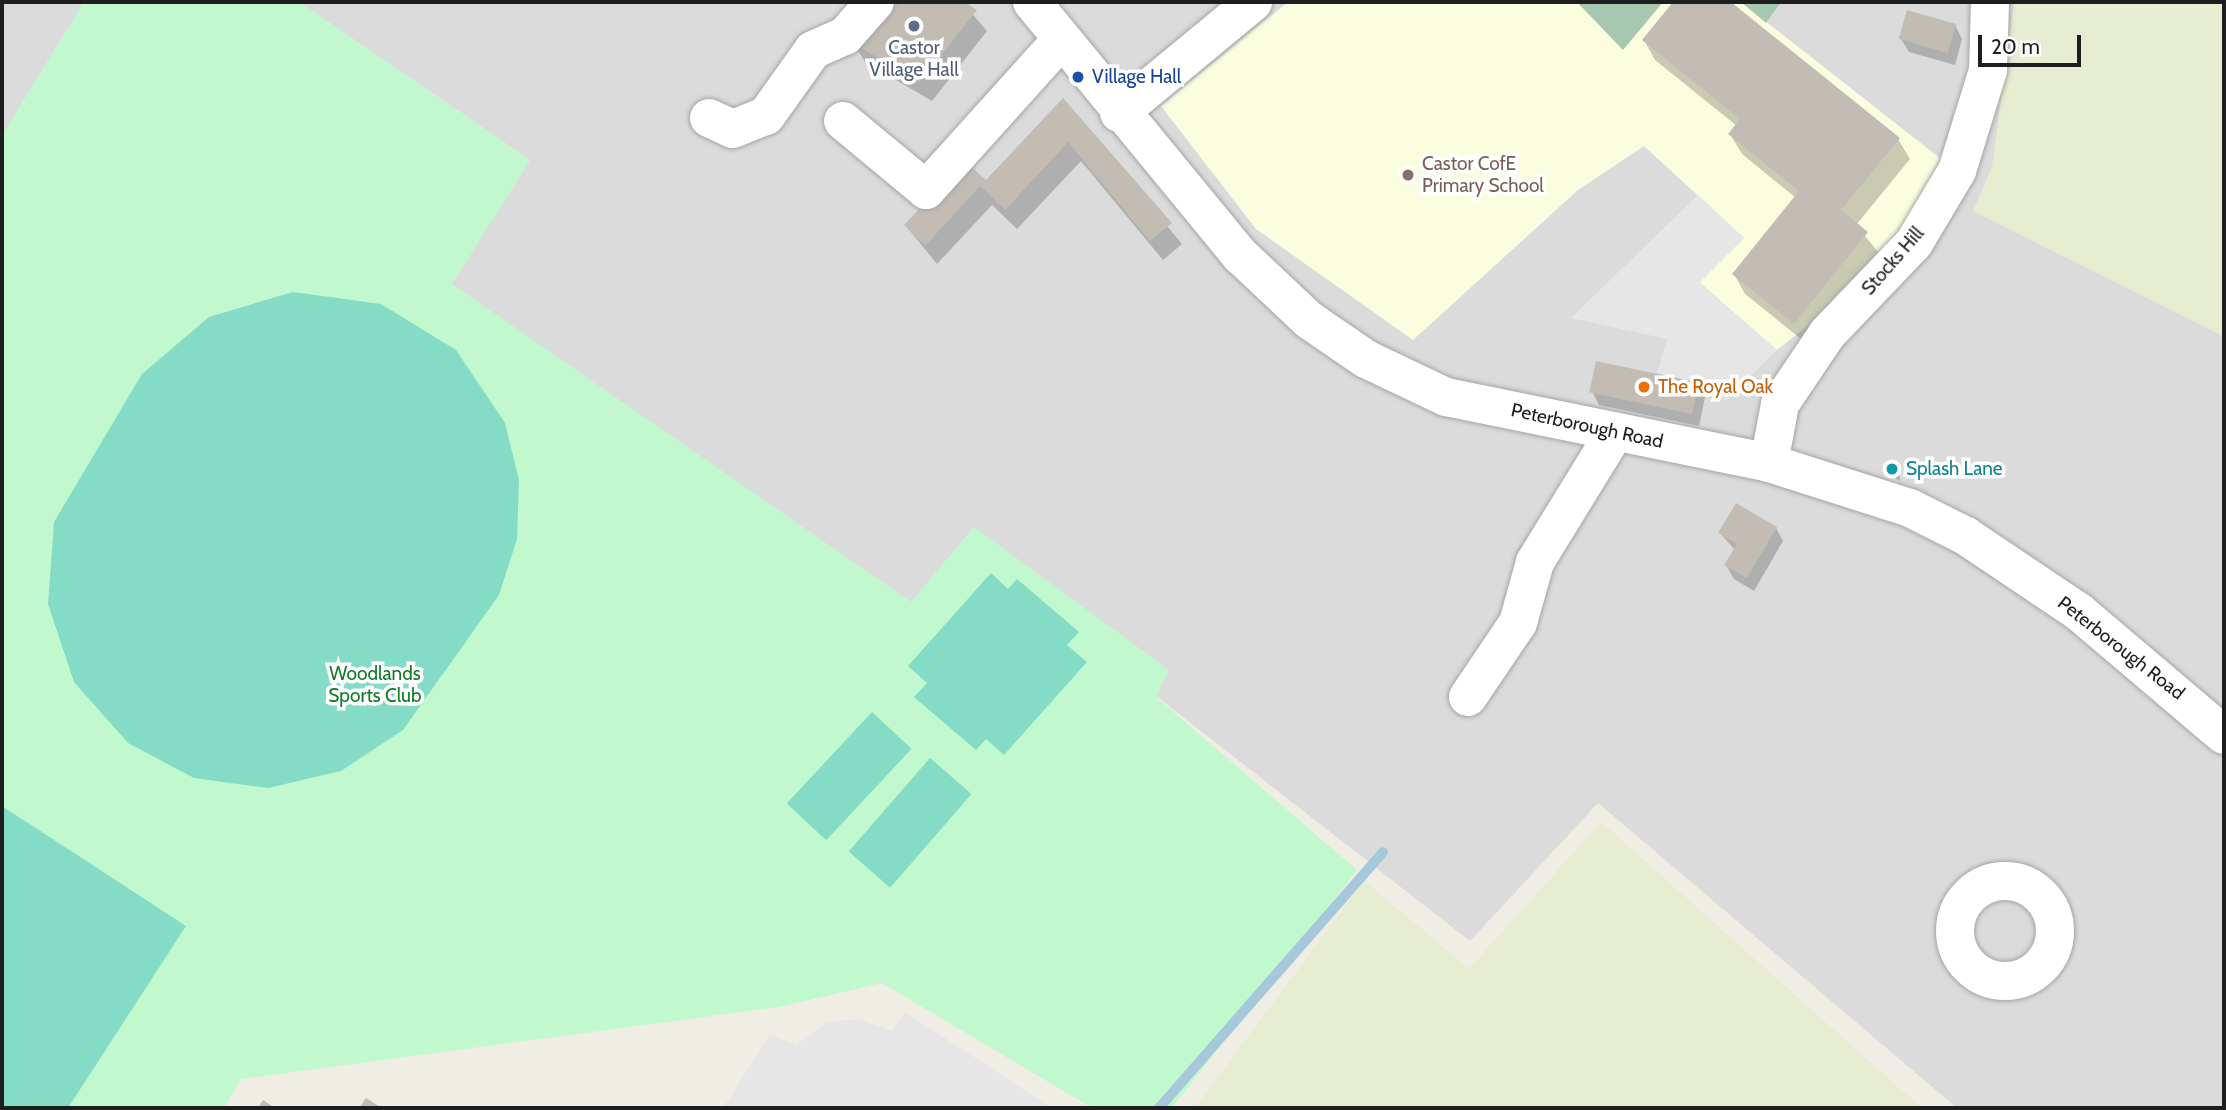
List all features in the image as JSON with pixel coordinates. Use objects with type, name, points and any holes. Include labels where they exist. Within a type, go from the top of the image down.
[{"type":"street","points":[[709,118],[733,129],[765,116],[813,50],[845,36],[875,2]]},
{"type":"street","name":"Peterborough Road","points":[[1032,2],[1119,113],[1241,256],[1309,320],[1366,359],[1446,397],[1769,463],[1854,486],[1966,536],[2079,612],[2224,736]]},
{"type":"street","points":[[1119,113],[1253,2]]},
{"type":"street","name":"Stocks Hill","points":[[1769,463],[1780,404],[1827,334],[1914,243],[1957,172],[1988,70],[1990,2]]},
{"type":"street","points":[[843,121],[926,190],[1062,40]]},
{"type":"street","points":[[1468,697],[1518,623],[1535,562],[1615,432]]},
{"type":"shaded area","points":[[2,2],[84,2],[2,136]]},
{"type":"shaded area","points":[[299,2],[2224,2],[2224,1108],[1957,1108],[1598,803],[1470,941],[1156,696],[1169,670],[973,528],[912,603],[451,284],[530,160]]},
{"type":"shaded area","name":"Castor CofE Primary School","points":[[1288,2],[1577,2],[1623,49],[1663,2],[1741,2],[1941,159],[1902,234],[1831,307],[1777,350],[1699,282],[1744,238],[1644,146],[1578,190],[1413,340],[1256,229],[1161,106]]},
{"type":"shaded area","points":[[1577,2],[1663,2],[1623,50]]},
{"type":"shaded area","points":[[1741,2],[1781,2],[1766,23]]},
{"type":"shaded area","points":[[2014,2],[2224,2],[2223,336],[1973,211],[1992,167]]},
{"type":"shaded area","points":[[1698,195],[1744,238],[1699,283],[1777,350],[1726,400],[1699,382],[1657,373],[1667,339],[1571,318]]},
{"type":"shaded area","points":[[1601,822],[1922,1108],[1195,1108],[1364,881],[1469,969]]},
{"type":"shaded area","points":[[905,1012],[1052,1108],[723,1108],[770,1035],[796,1045],[827,1022],[859,1019],[892,1031]]},
{"type":"green space","name":"Woodlands Sports Club","points":[[84,2],[299,2],[530,160],[452,284],[911,602],[974,527],[1169,670],[1156,697],[1357,870],[1172,1108],[1092,1108],[882,983],[779,1007],[241,1079],[224,1108],[2,1108],[2,136]]},
{"type":"green space","points":[[293,292],[381,304],[456,350],[505,423],[519,480],[517,539],[499,595],[403,730],[341,771],[268,788],[194,778],[128,743],[74,682],[48,604],[54,522],[142,374],[209,317]]},
{"type":"green space","points":[[991,573],[1008,589],[1017,579],[1079,632],[1067,645],[1087,662],[1004,755],[986,739],[976,750],[914,697],[927,683],[908,666]]},
{"type":"green space","points":[[872,712],[911,749],[826,840],[787,803]]},
{"type":"green space","points":[[930,758],[972,794],[890,888],[849,852]]},
{"type":"green space","points":[[2,806],[186,926],[68,1108],[2,1108]]},
{"type":"building","name":"Castor Village Hall","points":[[882,2],[965,2],[977,10],[920,82],[851,42]]},
{"type":"building","points":[[1673,2],[1731,2],[1900,138],[1841,210],[1868,232],[1794,324],[1732,274],[1799,191],[1728,134],[1740,119],[1642,40]]},
{"type":"building","points":[[1907,10],[1956,24],[1948,53],[1899,39]]},
{"type":"building","points":[[1063,98],[1172,223],[1150,241],[1068,142],[1005,210],[980,186],[925,246],[904,225],[965,161],[986,180]]},
{"type":"building","name":"The Royal Oak","points":[[1596,361],[1699,383],[1692,414],[1589,392]]},
{"type":"building","name":"Splash Lane","points":[[1886,462],[1900,469],[1897,476],[1882,469]]},
{"type":"building","points":[[1736,503],[1777,527],[1747,578],[1724,565],[1737,544],[1718,533]]},
{"type":"building","points":[[366,1098],[382,1108],[359,1108]]},
{"type":"building","points":[[263,1100],[275,1108],[258,1108]]},
{"type":"waterway","points":[[1159,1108],[1383,852]]},
{"type":"place","name":"Castor Village Hall","points":[[914,26]]},
{"type":"place","name":"Village Hall","points":[[1078,77]]},
{"type":"place","name":"Castor CofE Primary School","points":[[1408,175]]},
{"type":"place","name":"The Royal Oak","points":[[1644,387]]},
{"type":"place","name":"Splash Lane","points":[[1892,469]]}]
